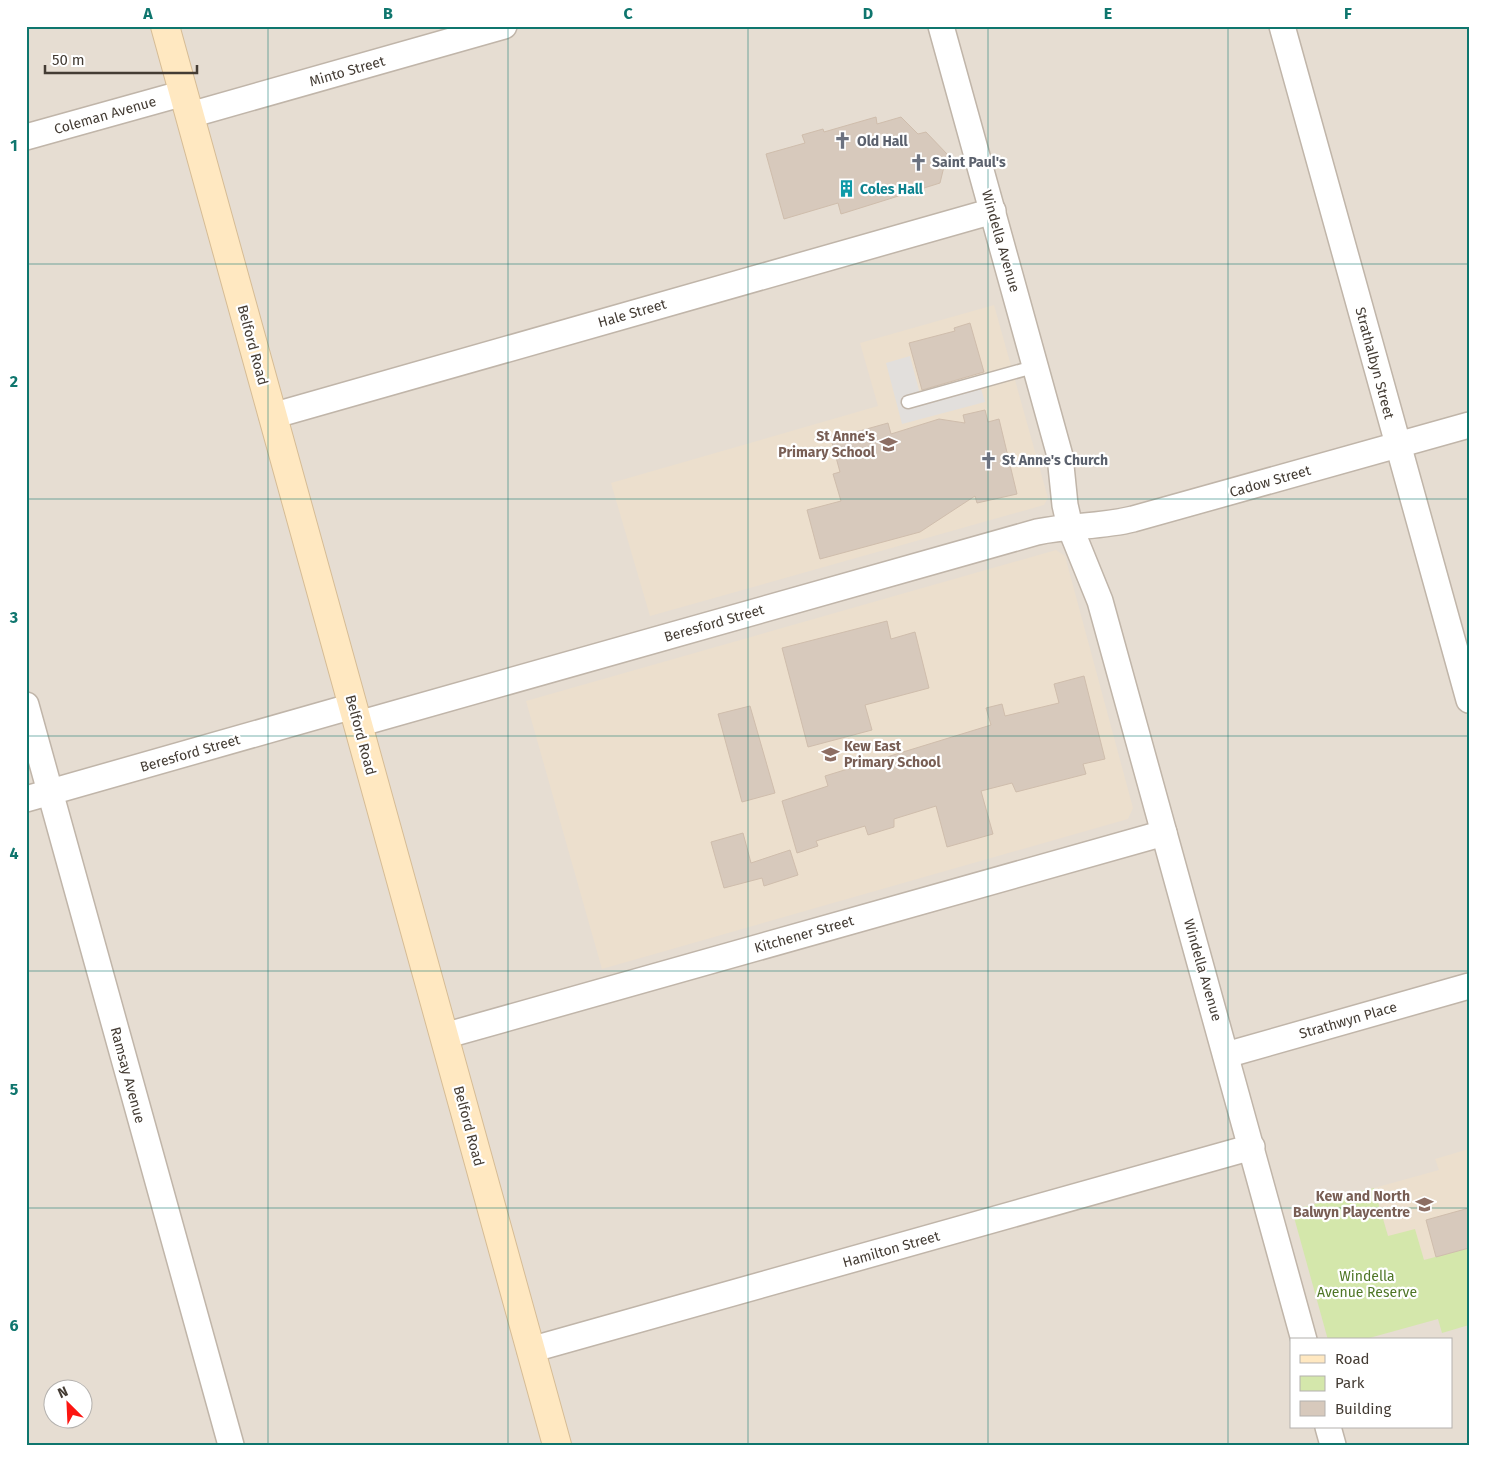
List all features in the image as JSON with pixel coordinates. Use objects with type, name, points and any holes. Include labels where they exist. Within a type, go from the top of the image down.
[{"type":"street","name":"Belford Road","points":[[165,26],[556,1445]]},
{"type":"street","name":"Minto Street","points":[[187,104],[504,26]]},
{"type":"street","name":"Windella Avenue","points":[[941,26],[1037,366],[1060,456],[1303,1338]]},
{"type":"street","name":"Strathalbyn Street","points":[[1282,26],[1469,700]]},
{"type":"street","name":"Coleman Avenue","points":[[26,137],[187,104]]},
{"type":"street","name":"Hale Street","points":[[272,416],[993,211]]},
{"type":"street","name":"Cadow Street","points":[[1080,527],[1133,519],[1469,425]]},
{"type":"street","name":"Beresford Street","points":[[26,799],[355,715],[1037,532],[1080,527]]},
{"type":"street","name":"Ramsay Avenue","points":[[26,705],[231,1445]]},
{"type":"street","name":"Kitchener Street","points":[[444,1036],[1164,833]]},
{"type":"street","name":"Strathwyn Place","points":[[1226,1055],[1469,986]]},
{"type":"street","name":"Hamilton Street","points":[[530,1350],[1252,1147]]},
{"type":"street","points":[[1328,1428],[1333,1445]]},
{"type":"lane","points":[[908,402],[1037,366]]},
{"type":"shaded area","points":[[26,26],[1469,26],[1469,1445],[26,1445]]},
{"type":"shaded area","name":"St Anne's Primary School","points":[[994,305],[1048,498],[1044,505],[650,616],[611,483],[878,406],[860,343]]},
{"type":"shaded area","points":[[910,356],[920,394],[978,379],[985,402],[902,424],[886,363]]},
{"type":"shaded area","name":"Kew East Primary School","points":[[1056,550],[1065,556],[1133,808],[1128,819],[602,969],[526,701]]},
{"type":"shaded area","name":"Kew and North Balwyn Playcentre","points":[[1469,1149],[1469,1248],[1424,1260],[1388,1236],[1374,1188],[1439,1170],[1435,1159]]},
{"type":"green space","name":"Windella Avenue Reserve","points":[[1374,1188],[1388,1236],[1415,1229],[1424,1260],[1469,1248],[1469,1325],[1442,1333],[1438,1319],[1369,1338],[1327,1338],[1292,1210]]},
{"type":"building","points":[[876,117],[877,124],[901,117],[918,134],[926,132],[947,154],[940,183],[841,214],[838,203],[784,219],[766,154],[805,143],[802,135],[823,129],[824,132]]},
{"type":"building","points":[[970,323],[984,372],[922,390],[909,343],[955,331],[954,328]]},
{"type":"building","points":[[985,410],[988,422],[999,419],[1017,494],[977,503],[975,496],[920,532],[820,559],[807,510],[841,501],[833,474],[840,472],[831,439],[888,423],[891,434],[939,419],[965,423],[963,415]]},
{"type":"building","points":[[887,621],[891,639],[915,632],[929,688],[865,705],[872,730],[808,747],[782,648]]},
{"type":"building","points":[[1084,676],[1105,759],[1083,764],[1086,774],[1016,792],[1012,783],[981,791],[993,834],[947,847],[936,806],[894,819],[894,827],[868,835],[865,826],[816,841],[818,846],[797,853],[782,801],[828,786],[825,776],[991,725],[986,708],[1002,704],[1005,716],[1059,703],[1054,684]]},
{"type":"building","points":[[750,706],[775,793],[742,802],[718,714]]},
{"type":"building","points":[[743,833],[751,863],[790,850],[798,875],[764,886],[762,878],[724,888],[711,842]]},
{"type":"building","points":[[1469,1208],[1469,1248],[1436,1257],[1426,1220]]},
{"type":"place","name":"Old Hall","points":[[843,141]]},
{"type":"place","name":"Saint Paul's","points":[[918,162]]},
{"type":"place","name":"Coles Hall","points":[[846,189]]},
{"type":"place","name":"St Anne's Primary School","points":[[889,444]]},
{"type":"place","name":"St Anne's Church","points":[[988,460]]},
{"type":"place","name":"Kew East Primary School","points":[[830,754]]},
{"type":"place","name":"Kew and North Balwyn Playcentre","points":[[1424,1204]]}]
